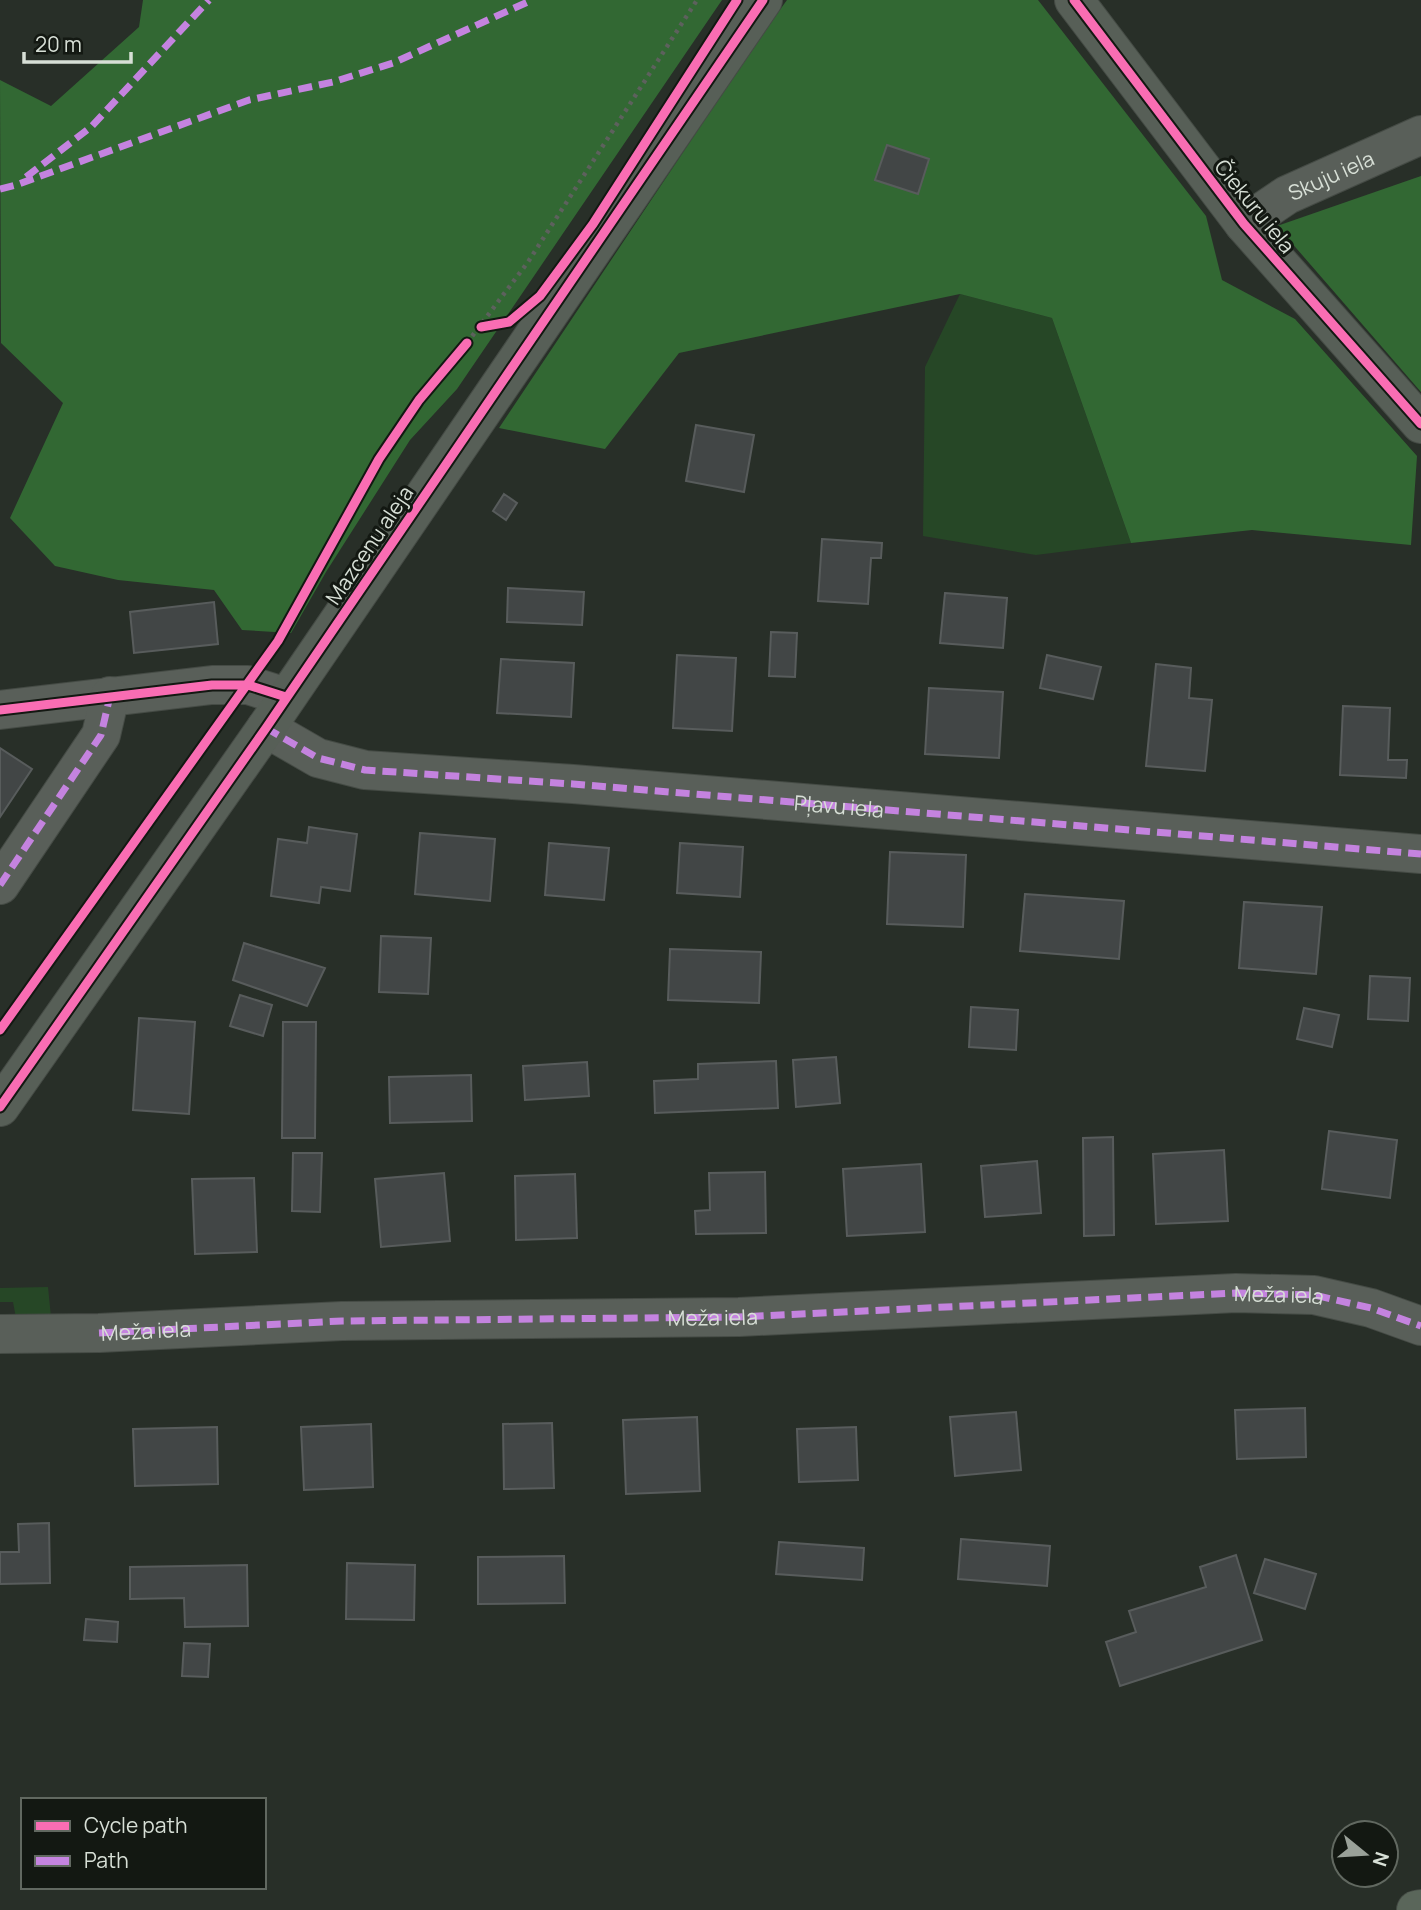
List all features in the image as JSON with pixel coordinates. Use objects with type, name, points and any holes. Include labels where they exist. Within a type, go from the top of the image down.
[{"type":"main road","name":"Mazcenu aleja","points":[[0,1107],[265,728],[763,0]]},
{"type":"main road","name":"Čiekuru iela","points":[[1074,0],[1244,224],[1421,424]]},
{"type":"street","name":"Skuju iela","points":[[1244,224],[1287,195],[1421,135]]},
{"type":"street","points":[[0,710],[212,685],[248,685],[286,697]]},
{"type":"street","points":[[0,885],[101,735],[110,696]]},
{"type":"street","name":"Pļavu iela","points":[[265,728],[318,758],[365,770],[587,785],[1421,854]]},
{"type":"street","name":"Meža iela","points":[[0,1334],[99,1333],[342,1321],[739,1317],[1236,1293],[1314,1295],[1371,1308],[1421,1326]]},
{"type":"path","points":[[458,353],[485,326],[697,0]]},
{"type":"green space","points":[[143,0],[722,0],[457,389],[410,440],[326,572],[291,633],[242,630],[214,590],[118,580],[55,566],[10,518],[63,403],[1,343],[0,80],[51,106],[139,27]]},
{"type":"green space","points":[[787,0],[1038,0],[1206,216],[1222,280],[1295,319],[1417,456],[1411,545],[1252,530],[1131,543],[1052,318],[960,294],[679,353],[605,449],[499,428]]},
{"type":"green space","points":[[1421,176],[1421,392],[1277,226]]},
{"type":"green space","points":[[960,294],[1052,318],[1131,543],[1036,555],[923,536],[925,367]]},
{"type":"green space","points":[[48,1287],[51,1317],[16,1318],[13,1302],[0,1302],[0,1288]]},
{"type":"building","points":[[887,145],[929,159],[918,194],[875,180]]},
{"type":"building","points":[[696,425],[754,435],[744,492],[686,481]]},
{"type":"building","points":[[504,494],[517,503],[506,520],[493,511]]},
{"type":"building","points":[[822,539],[882,543],[881,558],[871,558],[868,604],[818,601]]},
{"type":"building","points":[[508,588],[584,592],[582,625],[507,622]]},
{"type":"building","points":[[945,593],[1007,598],[1003,648],[940,643]]},
{"type":"building","points":[[214,602],[218,644],[134,653],[130,612]]},
{"type":"building","points":[[771,632],[797,633],[795,677],[769,676]]},
{"type":"building","points":[[677,655],[736,658],[732,731],[673,728]]},
{"type":"building","points":[[1047,655],[1101,667],[1093,699],[1040,688]]},
{"type":"building","points":[[501,659],[574,663],[571,717],[497,713]]},
{"type":"building","points":[[1156,664],[1191,668],[1189,698],[1212,700],[1205,771],[1146,766]]},
{"type":"building","points":[[929,688],[1003,692],[999,758],[925,754]]},
{"type":"building","points":[[1343,706],[1390,708],[1388,760],[1407,760],[1406,778],[1340,775]]},
{"type":"building","points":[[0,748],[32,769],[0,817]]},
{"type":"building","points":[[309,827],[357,834],[350,891],[321,887],[319,903],[271,896],[278,839],[307,843]]},
{"type":"building","points":[[420,833],[495,839],[490,901],[415,894]]},
{"type":"building","points":[[549,843],[609,848],[604,900],[545,895]]},
{"type":"building","points":[[680,843],[743,847],[740,897],[677,893]]},
{"type":"building","points":[[890,852],[966,855],[963,927],[887,924]]},
{"type":"building","points":[[1025,894],[1124,901],[1119,959],[1020,951]]},
{"type":"building","points":[[1244,902],[1322,907],[1316,974],[1239,968]]},
{"type":"building","points":[[381,936],[431,938],[428,994],[379,992]]},
{"type":"building","points":[[244,943],[325,968],[307,1006],[233,980]]},
{"type":"building","points":[[670,949],[761,952],[759,1003],[668,1000]]},
{"type":"building","points":[[1370,976],[1410,978],[1408,1021],[1368,1019]]},
{"type":"building","points":[[240,995],[272,1005],[263,1036],[230,1026]]},
{"type":"building","points":[[971,1007],[1018,1010],[1016,1050],[969,1047]]},
{"type":"building","points":[[1304,1008],[1339,1015],[1332,1047],[1297,1039]]},
{"type":"building","points":[[139,1018],[195,1022],[189,1114],[133,1110]]},
{"type":"building","points":[[283,1022],[316,1022],[315,1138],[282,1138]]},
{"type":"building","points":[[836,1057],[840,1103],[796,1107],[793,1060]]},
{"type":"building","points":[[776,1061],[778,1108],[655,1113],[654,1081],[698,1079],[698,1064]]},
{"type":"building","points":[[587,1062],[589,1096],[525,1100],[523,1066]]},
{"type":"building","points":[[471,1075],[472,1121],[390,1123],[389,1077]]},
{"type":"building","points":[[1329,1131],[1397,1140],[1390,1198],[1322,1189]]},
{"type":"building","points":[[1113,1137],[1114,1235],[1084,1236],[1083,1138]]},
{"type":"building","points":[[1224,1150],[1228,1221],[1156,1224],[1153,1154]]},
{"type":"building","points":[[293,1153],[322,1153],[320,1212],[292,1211]]},
{"type":"building","points":[[1037,1161],[1041,1213],[985,1217],[981,1166]]},
{"type":"building","points":[[921,1164],[925,1232],[847,1236],[843,1169]]},
{"type":"building","points":[[765,1172],[766,1233],[696,1234],[695,1211],[710,1210],[709,1173]]},
{"type":"building","points":[[444,1173],[450,1241],[381,1247],[375,1179]]},
{"type":"building","points":[[575,1174],[577,1238],[516,1240],[515,1176]]},
{"type":"building","points":[[254,1178],[257,1252],[195,1254],[192,1179]]},
{"type":"building","points":[[1305,1408],[1306,1457],[1237,1459],[1235,1410]]},
{"type":"building","points":[[1016,1412],[1021,1470],[955,1476],[950,1417]]},
{"type":"building","points":[[697,1417],[700,1491],[626,1494],[623,1420]]},
{"type":"building","points":[[552,1423],[554,1488],[504,1489],[503,1424]]},
{"type":"building","points":[[371,1424],[373,1487],[304,1490],[301,1427]]},
{"type":"building","points":[[217,1427],[218,1484],[135,1486],[133,1429]]},
{"type":"building","points":[[856,1427],[858,1480],[799,1482],[797,1429]]},
{"type":"building","points":[[49,1523],[50,1583],[0,1584],[0,1552],[19,1552],[18,1524]]},
{"type":"building","points":[[961,1539],[1050,1546],[1047,1586],[958,1579]]},
{"type":"building","points":[[779,1542],[864,1548],[862,1580],[776,1574]]},
{"type":"building","points":[[1236,1555],[1262,1640],[1120,1686],[1106,1642],[1136,1632],[1129,1611],[1206,1587],[1200,1567]]},
{"type":"building","points":[[564,1556],[565,1603],[478,1604],[478,1557]]},
{"type":"building","points":[[1265,1559],[1316,1574],[1305,1609],[1254,1593]]},
{"type":"building","points":[[347,1563],[415,1565],[414,1620],[346,1619]]},
{"type":"building","points":[[247,1565],[248,1626],[185,1627],[184,1598],[130,1599],[130,1567]]},
{"type":"building","points":[[86,1619],[118,1622],[117,1642],[84,1640]]},
{"type":"building","points":[[184,1643],[210,1644],[208,1677],[182,1676]]},
{"type":"marked path","points":[[26,177],[91,127],[209,0]]},
{"type":"marked path","points":[[0,189],[249,100],[333,82],[393,63],[532,0]]},
{"type":"marked path","points":[[0,885],[101,735],[110,696]]},
{"type":"marked path","points":[[266,728],[318,758],[365,770],[573,784],[1421,854]]},
{"type":"marked path","points":[[99,1333],[342,1321],[739,1317],[1236,1293],[1314,1295],[1371,1308],[1421,1326]]},
{"type":"cycle path","points":[[481,327],[509,322],[540,296],[593,224],[737,0]]},
{"type":"cycle path","points":[[0,1107],[266,728],[763,0]]},
{"type":"cycle path","points":[[1074,0],[1244,224],[1421,424]]},
{"type":"cycle path","points":[[0,1030],[278,641],[379,459],[419,400],[467,343]]},
{"type":"cycle path","points":[[0,710],[212,685],[248,685],[286,697]]}]
